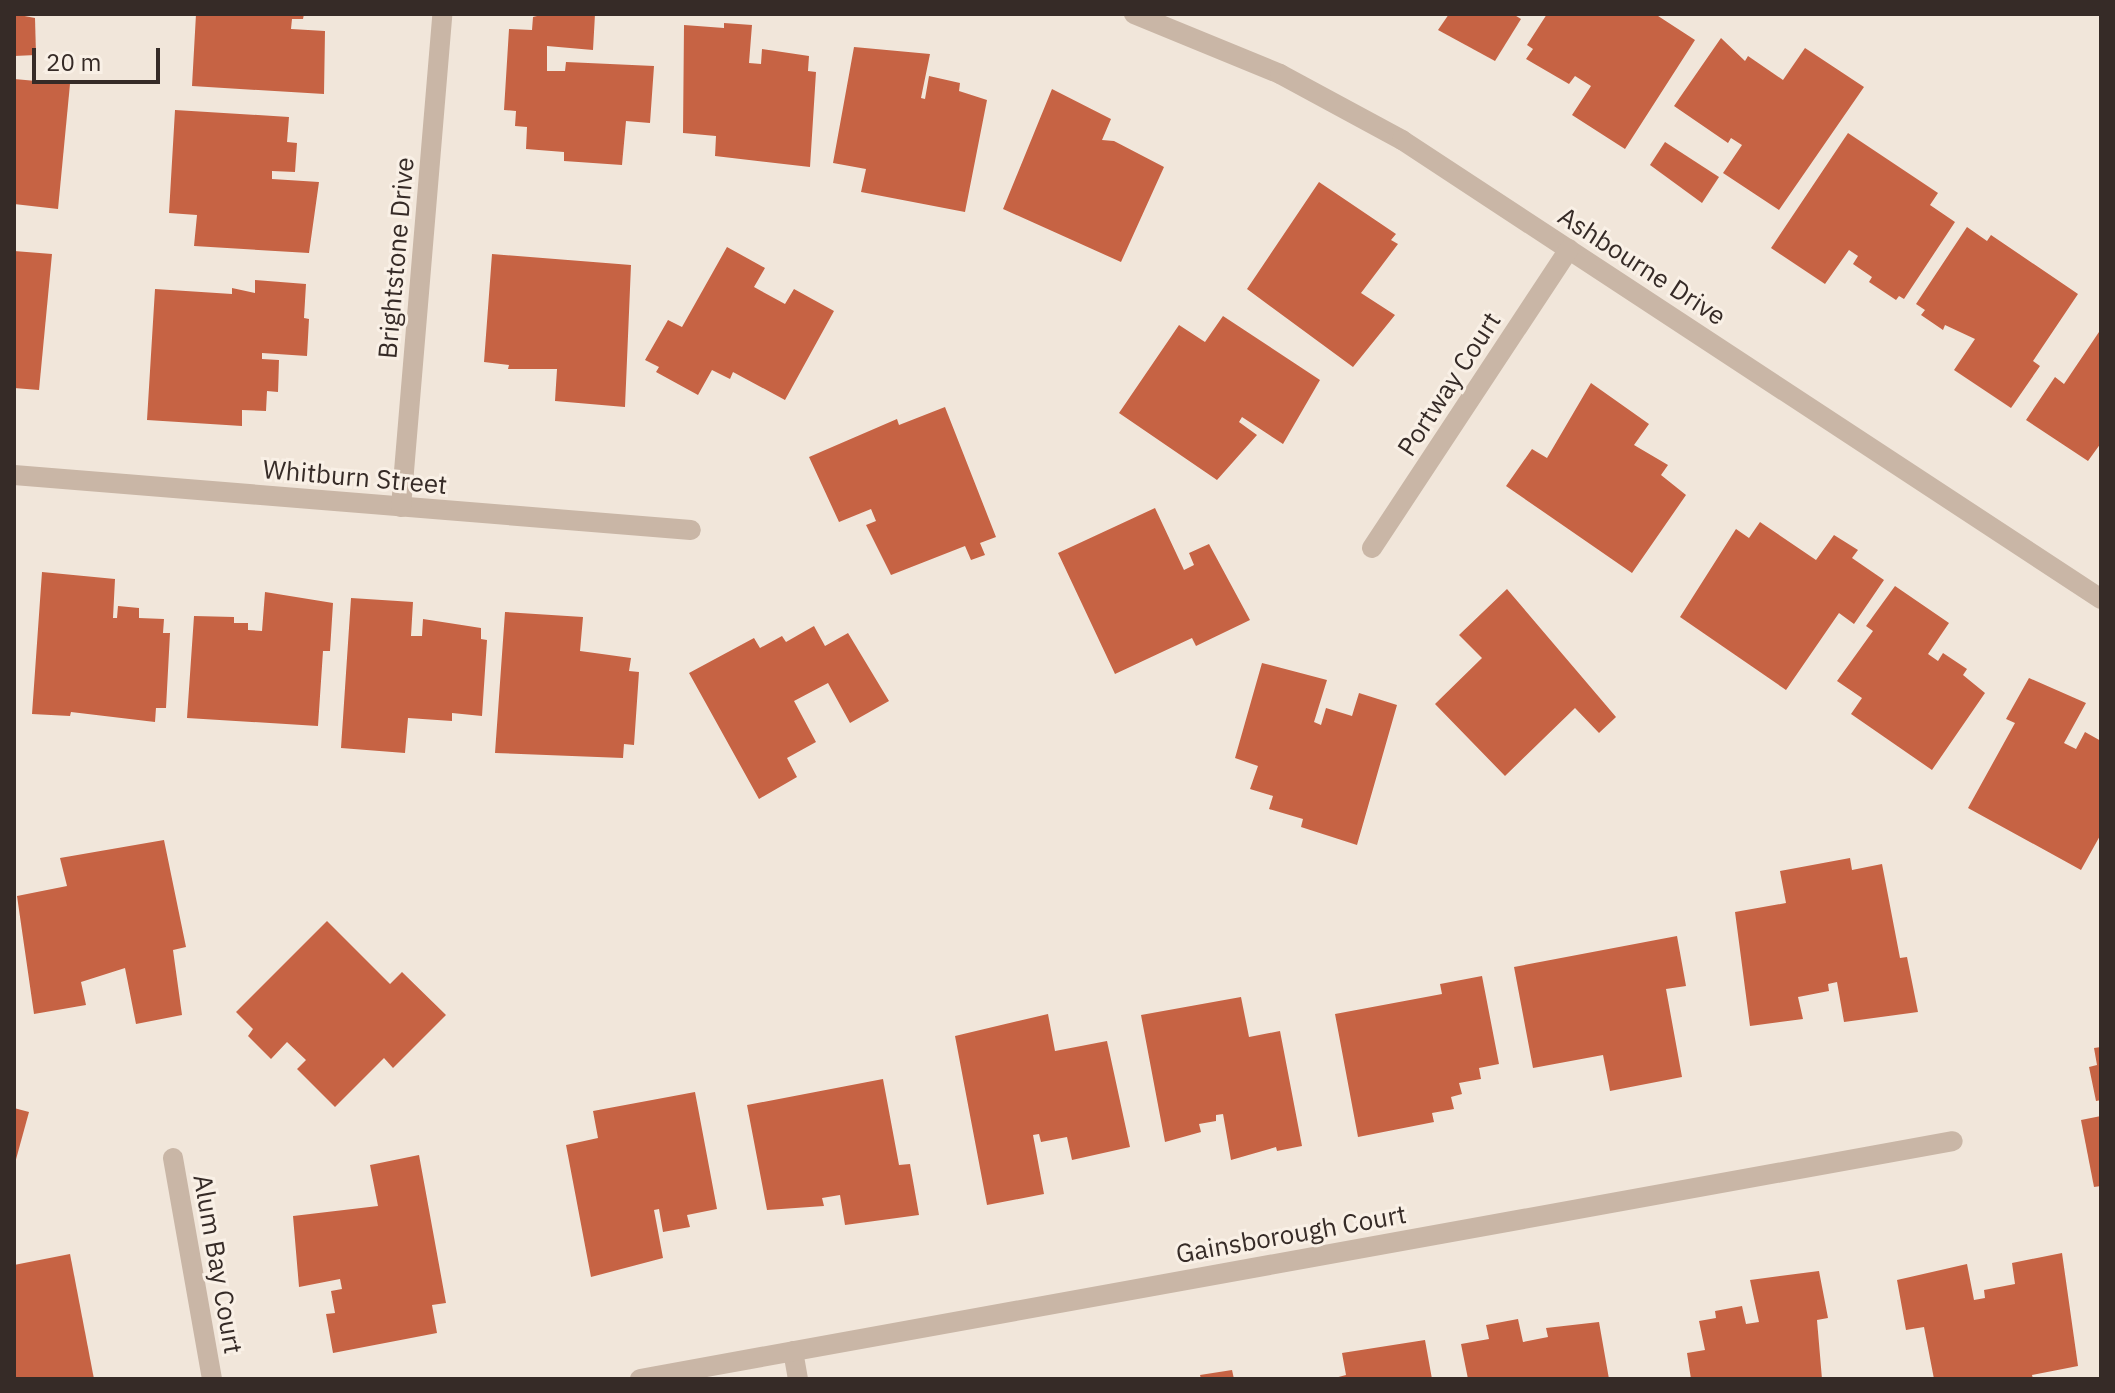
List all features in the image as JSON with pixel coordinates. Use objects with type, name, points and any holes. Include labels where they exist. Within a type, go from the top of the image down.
[{"type":"street","name":"Brightstone Drive","points":[[401,507],[442,14]]},
{"type":"street","name":"Ashbourne Drive","points":[[1134,14],[1280,74],[1402,140],[2101,599]]},
{"type":"street","name":"Portway Court","points":[[1372,548],[1569,249]]},
{"type":"street","name":"Whitburn Street","points":[[14,475],[691,530]]},
{"type":"street","name":"Gainsborough Court","points":[[640,1379],[1953,1141]]},
{"type":"street","name":"Alum Bay Court","points":[[173,1158],[212,1379]]},
{"type":"street","points":[[793,1351],[798,1379]]},
{"type":"building","points":[[14,14],[35,18],[36,55],[14,56]]},
{"type":"building","points":[[196,14],[304,14],[303,19],[292,19],[291,29],[325,31],[324,94],[192,86]]},
{"type":"building","points":[[545,14],[595,14],[593,50],[547,46],[547,71],[565,71],[566,62],[654,66],[650,123],[626,121],[622,165],[564,161],[564,152],[526,149],[527,127],[515,126],[516,111],[504,110],[509,29],[532,30],[533,17]]},
{"type":"building","points":[[1449,14],[1513,14],[1521,19],[1495,61],[1438,30]]},
{"type":"building","points":[[1547,14],[1655,14],[1695,40],[1625,149],[1572,115],[1591,86],[1575,76],[1569,84],[1526,59],[1533,49],[1527,45]]},
{"type":"building","points":[[724,23],[752,25],[749,63],[761,64],[762,49],[809,56],[808,71],[816,72],[810,167],[715,156],[716,136],[683,133],[684,25],[724,28]]},
{"type":"building","points":[[1721,38],[1745,61],[1748,56],[1783,80],[1805,48],[1864,87],[1779,210],[1723,173],[1742,145],[1731,138],[1728,143],[1674,106]]},
{"type":"building","points":[[854,47],[930,54],[921,98],[925,99],[929,76],[960,83],[959,91],[987,100],[965,212],[861,192],[866,169],[833,163]]},
{"type":"building","points":[[14,79],[70,84],[58,209],[14,204]]},
{"type":"building","points":[[1052,89],[1111,119],[1102,140],[1114,141],[1164,167],[1121,262],[1003,209]]},
{"type":"building","points":[[175,110],[289,117],[287,142],[297,143],[295,172],[272,171],[272,179],[319,182],[309,253],[194,246],[197,215],[169,213]]},
{"type":"building","points":[[1848,133],[1938,193],[1930,205],[1955,222],[1904,299],[1899,296],[1896,300],[1869,282],[1872,277],[1853,264],[1858,256],[1849,250],[1825,284],[1771,248]]},
{"type":"building","points":[[1665,142],[1719,177],[1702,203],[1650,165]]},
{"type":"building","points":[[1319,182],[1396,234],[1391,240],[1398,244],[1361,293],[1395,315],[1353,367],[1247,289]]},
{"type":"building","points":[[1967,227],[1987,241],[1991,235],[2078,294],[2033,361],[2040,366],[2011,408],[1954,370],[1975,339],[1945,325],[1943,330],[1921,315],[1925,310],[1916,304]]},
{"type":"building","points":[[727,247],[765,268],[754,287],[785,304],[794,289],[834,311],[785,400],[733,372],[730,379],[712,370],[698,395],[656,372],[659,367],[645,360],[668,320],[682,327]]},
{"type":"building","points":[[14,251],[52,254],[39,390],[14,388]]},
{"type":"building","points":[[492,254],[631,265],[625,407],[555,401],[557,369],[508,369],[509,365],[484,362]]},
{"type":"building","points":[[255,280],[306,284],[304,318],[309,319],[307,356],[262,353],[262,359],[279,360],[278,392],[267,391],[266,411],[242,410],[242,426],[147,420],[155,289],[232,294],[232,288],[255,293]]},
{"type":"building","points":[[1223,316],[1320,380],[1283,444],[1242,417],[1239,422],[1257,435],[1217,480],[1119,413],[1179,325],[1205,342]]},
{"type":"building","points":[[2101,329],[2101,443],[2088,461],[2026,420],[2055,377],[2064,384]]},
{"type":"building","points":[[1591,383],[1649,424],[1634,445],[1668,465],[1661,475],[1686,495],[1632,573],[1506,486],[1532,449],[1547,458]]},
{"type":"building","points":[[945,407],[996,537],[980,543],[985,555],[971,560],[965,546],[891,575],[866,525],[876,521],[871,509],[839,522],[809,457],[897,419],[899,425]]},
{"type":"building","points":[[1155,508],[1184,570],[1194,565],[1189,553],[1209,544],[1250,620],[1196,646],[1192,638],[1115,674],[1058,553]]},
{"type":"building","points":[[1760,522],[1816,560],[1834,535],[1858,550],[1852,558],[1884,580],[1854,624],[1839,613],[1786,690],[1680,617],[1736,529],[1749,538]]},
{"type":"building","points":[[42,572],[115,579],[113,618],[117,618],[118,606],[139,608],[139,618],[164,619],[163,633],[170,633],[166,708],[156,708],[155,722],[71,712],[70,716],[32,714]]},
{"type":"building","points":[[1895,586],[1949,623],[1928,654],[1938,661],[1943,653],[1967,669],[1963,675],[1985,693],[1932,770],[1851,714],[1862,698],[1837,681],[1873,631],[1866,626]]},
{"type":"building","points":[[1507,589],[1616,717],[1599,733],[1575,708],[1505,776],[1435,704],[1482,658],[1459,635]]},
{"type":"building","points":[[265,592],[333,603],[330,651],[323,651],[318,726],[187,718],[194,616],[234,617],[234,623],[248,623],[248,630],[262,631]]},
{"type":"building","points":[[351,598],[413,602],[411,636],[422,636],[423,619],[481,628],[481,639],[487,640],[482,716],[452,713],[452,721],[408,718],[405,753],[341,748]]},
{"type":"building","points":[[505,612],[583,617],[580,651],[631,658],[629,671],[639,672],[634,745],[624,744],[623,758],[495,753]]},
{"type":"building","points":[[814,626],[825,646],[848,633],[889,701],[850,723],[828,683],[794,701],[816,742],[787,758],[797,777],[759,799],[689,673],[754,638],[760,648],[782,636],[786,642]]},
{"type":"building","points":[[1262,663],[1327,680],[1314,722],[1321,725],[1326,708],[1352,716],[1359,693],[1397,705],[1357,845],[1301,827],[1303,819],[1269,809],[1273,796],[1250,789],[1258,766],[1235,758]]},
{"type":"building","points":[[2029,678],[2086,703],[2064,743],[2076,749],[2085,732],[2101,741],[2101,834],[2081,870],[1968,808],[2015,723],[2006,719]]},
{"type":"building","points":[[164,840],[186,947],[173,950],[182,1015],[136,1024],[125,968],[81,982],[86,1005],[34,1014],[17,896],[67,886],[60,858]]},
{"type":"building","points":[[1850,858],[1852,870],[1882,864],[1900,958],[1907,957],[1918,1012],[1844,1022],[1837,982],[1828,984],[1829,991],[1798,997],[1803,1019],[1750,1026],[1735,912],[1786,903],[1780,871]]},
{"type":"building","points":[[327,921],[390,984],[402,972],[446,1015],[393,1068],[384,1058],[335,1107],[297,1069],[306,1060],[287,1042],[271,1059],[248,1036],[253,1029],[236,1012]]},
{"type":"building","points":[[1677,936],[1686,986],[1666,989],[1682,1077],[1610,1091],[1603,1055],[1533,1068],[1514,967]]},
{"type":"building","points":[[1482,976],[1499,1064],[1479,1068],[1481,1079],[1459,1083],[1462,1094],[1451,1097],[1454,1109],[1432,1113],[1434,1122],[1358,1137],[1335,1014],[1442,994],[1440,984]]},
{"type":"building","points":[[1241,997],[1249,1037],[1280,1031],[1302,1146],[1277,1151],[1276,1147],[1231,1160],[1223,1114],[1216,1115],[1216,1121],[1199,1124],[1201,1132],[1165,1142],[1141,1015]]},
{"type":"building","points":[[1048,1014],[1055,1051],[1107,1041],[1130,1147],[1072,1160],[1067,1137],[1041,1142],[1039,1134],[1033,1135],[1044,1194],[987,1205],[955,1036]]},
{"type":"building","points":[[2101,1047],[2101,1100],[2096,1101],[2089,1067],[2097,1065],[2094,1048]]},
{"type":"building","points":[[883,1079],[899,1165],[910,1164],[919,1215],[845,1225],[840,1195],[822,1198],[824,1206],[767,1210],[747,1105]]},
{"type":"building","points":[[695,1092],[717,1209],[687,1215],[690,1227],[663,1232],[659,1209],[654,1210],[663,1258],[591,1277],[566,1145],[598,1138],[593,1111]]},
{"type":"building","points":[[14,1108],[29,1112],[15,1163],[14,1163]]},
{"type":"building","points":[[2101,1116],[2101,1186],[2094,1187],[2081,1120]]},
{"type":"building","points":[[419,1155],[446,1303],[432,1305],[437,1333],[333,1353],[326,1314],[335,1313],[331,1291],[342,1289],[340,1279],[299,1287],[293,1216],[378,1206],[370,1165]]},
{"type":"building","points":[[2062,1253],[2078,1366],[2032,1375],[2033,1379],[1934,1379],[1924,1327],[1906,1330],[1897,1280],[1967,1264],[1974,1300],[1985,1298],[1984,1290],[2015,1284],[2012,1263]]},
{"type":"building","points":[[70,1254],[94,1379],[14,1379],[14,1265]]},
{"type":"building","points":[[1819,1271],[1828,1318],[1817,1320],[1822,1379],[1691,1379],[1687,1353],[1705,1350],[1699,1321],[1716,1318],[1715,1311],[1742,1306],[1746,1324],[1759,1322],[1750,1280]]},
{"type":"building","points":[[1518,1319],[1523,1342],[1548,1337],[1546,1328],[1599,1322],[1609,1379],[1468,1379],[1461,1344],[1489,1339],[1486,1325]]},
{"type":"building","points":[[1425,1340],[1432,1379],[1331,1379],[1346,1375],[1342,1353]]},
{"type":"building","points":[[1232,1370],[1234,1379],[1201,1379],[1200,1375]]}]
